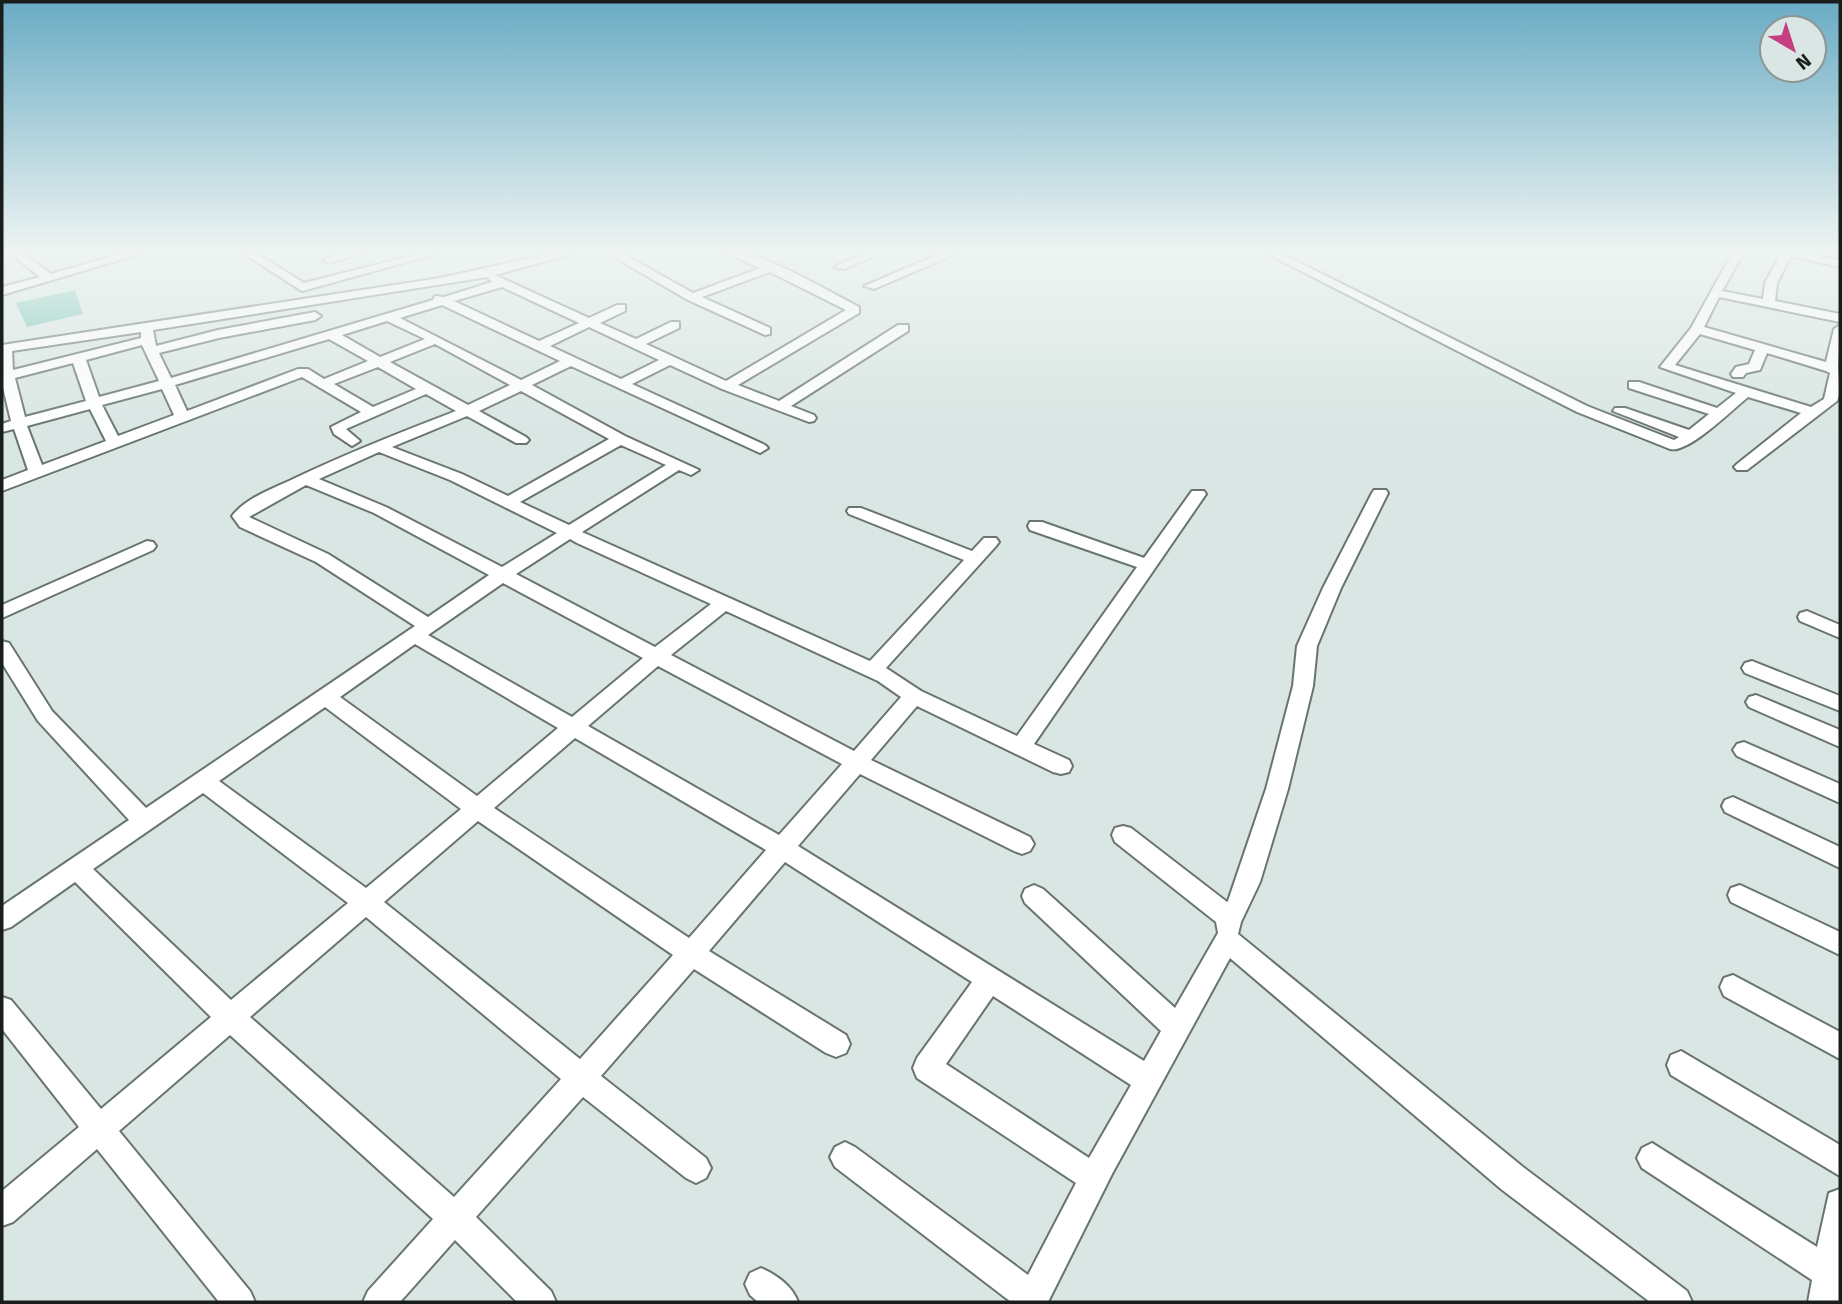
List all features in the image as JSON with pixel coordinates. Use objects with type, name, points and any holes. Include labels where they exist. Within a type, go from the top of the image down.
[{"type":"street","points":[[4,377],[265,311]]},
{"type":"street","points":[[275,311],[302,343]]},
{"type":"street","points":[[2,428],[166,383],[409,311]]},
{"type":"street","points":[[464,311],[760,448]]},
{"type":"street","points":[[563,311],[727,386],[809,418]]},
{"type":"street","points":[[539,346],[615,311]]},
{"type":"street","points":[[723,311],[765,331]]},
{"type":"street","points":[[727,386],[854,311]]},
{"type":"street","points":[[1386,311],[1582,409],[1675,446],[1692,436],[1746,391]]},
{"type":"street","points":[[1706,311],[1697,329],[1667,367],[1811,412]]},
{"type":"street","points":[[1801,311],[1840,318]]},
{"type":"street","points":[[37,472],[18,424],[4,377],[3,349],[218,334],[315,316]]},
{"type":"street","points":[[2,919],[502,575],[685,467],[620,439],[436,339],[388,317]]},
{"type":"street","points":[[636,344],[675,325]]},
{"type":"street","points":[[780,407],[903,328]]},
{"type":"street","points":[[1697,329],[1836,371]]},
{"type":"street","points":[[1742,467],[1811,412],[1830,401],[1835,388],[1840,329]]},
{"type":"street","points":[[330,334],[521,440]]},
{"type":"street","points":[[149,339],[182,416]]},
{"type":"street","points":[[323,384],[377,360],[436,339]]},
{"type":"street","points":[[1738,374],[1741,370],[1755,367],[1762,348]]},
{"type":"street","points":[[272,352],[371,412]]},
{"type":"street","points":[[78,358],[94,403],[114,443]]},
{"type":"street","points":[[621,384],[670,360]]},
{"type":"street","points":[[571,362],[468,411],[251,506],[240,516],[246,523],[322,558],[421,631],[575,729],[782,848],[1149,1080]]},
{"type":"street","points":[[2,486],[303,372]]},
{"type":"street","points":[[1634,385],[1720,413]]},
{"type":"street","points":[[352,441],[339,431],[338,427],[427,389]]},
{"type":"street","points":[[1609,407],[1692,436]]},
{"type":"street","points":[[509,502],[620,439]]},
{"type":"street","points":[[381,447],[456,477],[873,670],[914,696],[1061,766]]},
{"type":"street","points":[[307,480],[380,510],[856,762],[1022,844]]},
{"type":"street","points":[[845,1157],[1032,1301],[1094,1178],[1178,1029],[1238,906],[1277,789],[1303,686],[1307,646],[1332,588],[1380,493]]},
{"type":"street","points":[[1020,747],[1198,494]]},
{"type":"street","points":[[855,511],[975,558]]},
{"type":"street","points":[[1036,526],[1148,565]]},
{"type":"street","points":[[873,670],[990,542]]},
{"type":"street","points":[[2,611],[148,546]]},
{"type":"street","points":[[2,1210],[575,729],[656,657],[725,603]]},
{"type":"street","points":[[1807,617],[1840,632]]},
{"type":"street","points":[[2,648],[45,716],[82,758],[145,821]]},
{"type":"street","points":[[1752,668],[1840,704]]},
{"type":"street","points":[[326,696],[478,809],[691,953],[836,1044]]},
{"type":"street","points":[[379,1302],[581,1078],[914,696]]},
{"type":"street","points":[[1756,702],[1840,739]]},
{"type":"street","points":[[1744,750],[1840,794]]},
{"type":"street","points":[[203,781],[366,902],[696,1168]]},
{"type":"street","points":[[1733,806],[1840,858]]},
{"type":"street","points":[[1123,835],[1512,1178],[1676,1302]]},
{"type":"street","points":[[76,868],[230,1017],[454,1219],[540,1302]]},
{"type":"street","points":[[1740,895],[1840,944]]},
{"type":"street","points":[[1034,896],[1178,1029]]},
{"type":"street","points":[[990,978],[927,1068],[1094,1178]]},
{"type":"street","points":[[1733,987],[1840,1046]]},
{"type":"street","points":[[2,1009],[97,1130],[239,1302]]},
{"type":"street","points":[[1681,1065],[1840,1161]]},
{"type":"street","points":[[1652,1158],[1831,1285],[1840,1204]]},
{"type":"green space","points":[[20,311],[82,311],[83,314],[27,327]]}]
